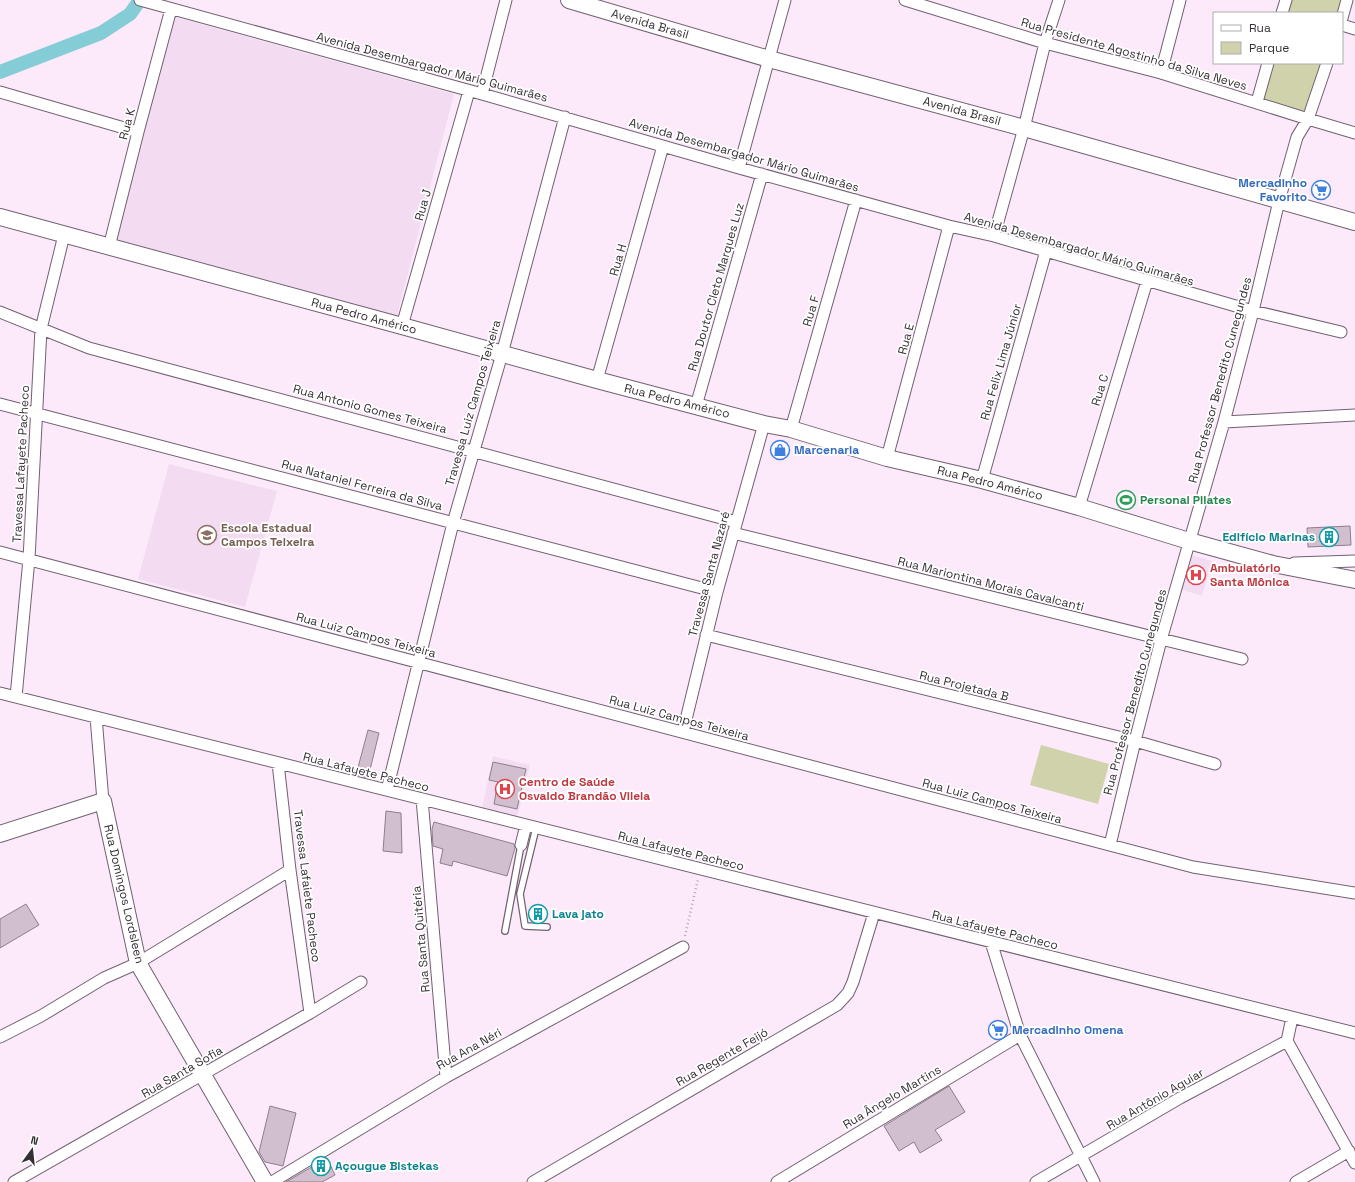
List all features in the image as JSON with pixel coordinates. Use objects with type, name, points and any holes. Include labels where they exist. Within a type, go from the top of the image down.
[{"type":"street","name":"Avenida Desembargador Mário Guimarães","points":[[140,0],[482,94],[739,168],[949,226],[994,236],[1253,311],[1341,332]]},
{"type":"street","points":[[482,94],[506,0]]},
{"type":"street","name":"Avenida Brasil","points":[[569,0],[769,59],[1024,128],[1355,222]]},
{"type":"street","points":[[739,168],[785,0]]},
{"type":"street","name":"Rua Presidente Agostinho da Silva Neves","points":[[906,0],[1045,43],[1160,73],[1258,102],[1355,133]]},
{"type":"street","points":[[994,236],[1024,128],[1045,43],[1059,0]]},
{"type":"street","points":[[1160,73],[1180,0]]},
{"type":"street","points":[[1282,12],[1286,0]]},
{"type":"street","points":[[1343,14],[1347,0]]},
{"type":"street","name":"Rua K","points":[[108,247],[171,9]]},
{"type":"street","points":[[1343,25],[1355,29]]},
{"type":"street","points":[[1258,102],[1268,64]]},
{"type":"street","name":"Rua Professor Benedito Cunegundes","points":[[1110,845],[1161,640],[1224,422],[1253,311],[1279,201],[1297,137],[1308,119],[1327,64]]},
{"type":"street","name":"Rua J","points":[[402,326],[469,91]]},
{"type":"street","points":[[0,92],[138,132]]},
{"type":"street","name":"Travessa Luiz Campos Teixeira","points":[[387,790],[453,523],[502,354],[565,118]]},
{"type":"street","name":"Rua H","points":[[597,380],[663,146]]},
{"type":"street","name":"Rua Doutor Cleto Marques Luz","points":[[696,406],[762,174]]},
{"type":"street","name":"Rua F","points":[[791,429],[856,200]]},
{"type":"street","name":"Rua Pedro Américo","points":[[0,217],[597,380],[764,424],[791,429],[887,458],[982,480],[1079,506],[1189,541],[1273,564],[1355,580]]},
{"type":"street","name":"Rua E","points":[[887,458],[949,226]]},
{"type":"street","name":"Travessa Lafayete Pacheco","points":[[16,697],[29,559],[41,329],[64,235]]},
{"type":"street","name":"Rua Felix Lima Júnior","points":[[982,480],[1046,252]]},
{"type":"street","name":"Rua C","points":[[1079,506],[1147,281]]},
{"type":"street","name":"Rua Antonio Gomes Teixeira","points":[[0,312],[89,348],[473,450],[736,522]]},
{"type":"street","name":"Rua Nataniel Ferreira da Silva","points":[[0,404],[717,592]]},
{"type":"street","points":[[1224,422],[1355,415]]},
{"type":"street","name":"Travessa Santa Nazaré","points":[[683,732],[717,592],[764,424]]},
{"type":"street","name":"Rua Mariontina Morais Cavalcanti","points":[[733,533],[1242,659]]},
{"type":"street","name":"Rua Luiz Campos Teixeira","points":[[0,552],[1193,867],[1355,893]]},
{"type":"street","points":[[1273,564],[1355,561]]},
{"type":"street","name":"Rua Projetada B","points":[[706,636],[1135,741],[1215,764]]},
{"type":"street","name":"Rua Lafayete Pacheco","points":[[0,693],[1355,1033]]},
{"type":"street","name":"Rua Domingos Lordsleen","points":[[96,717],[103,801],[138,963],[265,1182]]},
{"type":"street","name":"Travessa Lafaiete Pacheco","points":[[278,763],[290,870],[310,1013]]},
{"type":"street","name":"Rua Santa Quitéria","points":[[422,799],[446,1077]]},
{"type":"street","points":[[0,834],[103,801]]},
{"type":"street","points":[[521,845],[531,827]]},
{"type":"street","points":[[0,1037],[41,1016],[104,978],[138,963],[290,870]]},
{"type":"street","name":"Rua Regente Feijó","points":[[534,1182],[837,1005],[848,993],[853,982],[874,913]]},
{"type":"street","points":[[991,942],[1020,1034],[1094,1182]]},
{"type":"street","name":"Rua Ana Néri","points":[[272,1182],[446,1077],[683,946]]},
{"type":"street","name":"Rua Santa Sofia","points":[[14,1182],[203,1075],[361,982]]},
{"type":"street","points":[[1292,1018],[1287,1041],[1355,1163]]},
{"type":"street","name":"Rua Ângelo Martins","points":[[777,1182],[1020,1034]]},
{"type":"street","name":"Rua Antônio Aguiar","points":[[1036,1182],[1180,1098],[1287,1041]]},
{"type":"street","points":[[1296,1182],[1348,1151]]},
{"type":"lane","points":[[531,827],[520,894],[525,926],[547,927]]},
{"type":"lane","points":[[505,931],[521,845]]},
{"type":"path","points":[[683,946],[700,869]]},
{"type":"shaded area","points":[[172,16],[454,94],[397,316],[113,239]]},
{"type":"shaded area","name":"Escola Estadual Campos Teixeira","points":[[169,464],[277,491],[245,607],[138,579]]},
{"type":"shaded area","name":"Ambulatório Santa Mônica","points":[[1190,555],[1212,561],[1202,596],[1180,589]]},
{"type":"shaded area","name":"Centro de Saúde Osvaldo Brandão Vilela","points":[[493,756],[530,765],[516,822],[481,813]]},
{"type":"green space","points":[[1286,0],[1347,0],[1342,12],[1282,12]]},
{"type":"green space","points":[[1268,64],[1327,64],[1308,119],[1257,102]]},
{"type":"green space","points":[[1041,745],[1109,764],[1098,804],[1030,785]]},
{"type":"building","name":"Edifício Marinas","points":[[1350,526],[1351,545],[1308,547],[1307,528]]},
{"type":"building","points":[[368,730],[379,733],[368,778],[356,775]]},
{"type":"building","points":[[493,762],[526,769],[517,809],[494,804],[498,782],[489,780]]},
{"type":"building","points":[[386,811],[401,813],[402,853],[383,851]]},
{"type":"building","points":[[434,822],[514,844],[515,848],[507,876],[453,861],[452,866],[440,863],[443,849],[433,846],[432,829]]},
{"type":"building","points":[[26,904],[39,925],[0,948],[0,919]]},
{"type":"building","points":[[949,1086],[965,1112],[935,1130],[942,1140],[920,1153],[914,1142],[899,1151],[884,1126]]},
{"type":"building","points":[[270,1106],[296,1113],[283,1166],[265,1162],[259,1152]]},
{"type":"building","name":"Açougue Bistekas","points":[[327,1158],[335,1175],[322,1182],[286,1182]]},
{"type":"waterway","points":[[0,72],[101,33],[130,14],[140,0]]},
{"type":"place","name":"Mercadinho Favorito","points":[[1321,190]]},
{"type":"place","name":"Marcenaria","points":[[780,450]]},
{"type":"place","name":"Personal Pilates","points":[[1126,500]]},
{"type":"place","name":"Escola Estadual Campos Teixeira","points":[[207,535]]},
{"type":"place","name":"Edifício Marinas","points":[[1329,537]]},
{"type":"place","name":"Ambulatório Santa Mônica","points":[[1196,575]]},
{"type":"place","name":"Centro de Saúde Osvaldo Brandão Vilela","points":[[505,789]]},
{"type":"place","name":"Lava jato","points":[[538,914]]},
{"type":"place","name":"Mercadinho Omena","points":[[998,1030]]},
{"type":"place","name":"Açougue Bistekas","points":[[321,1166]]}]
